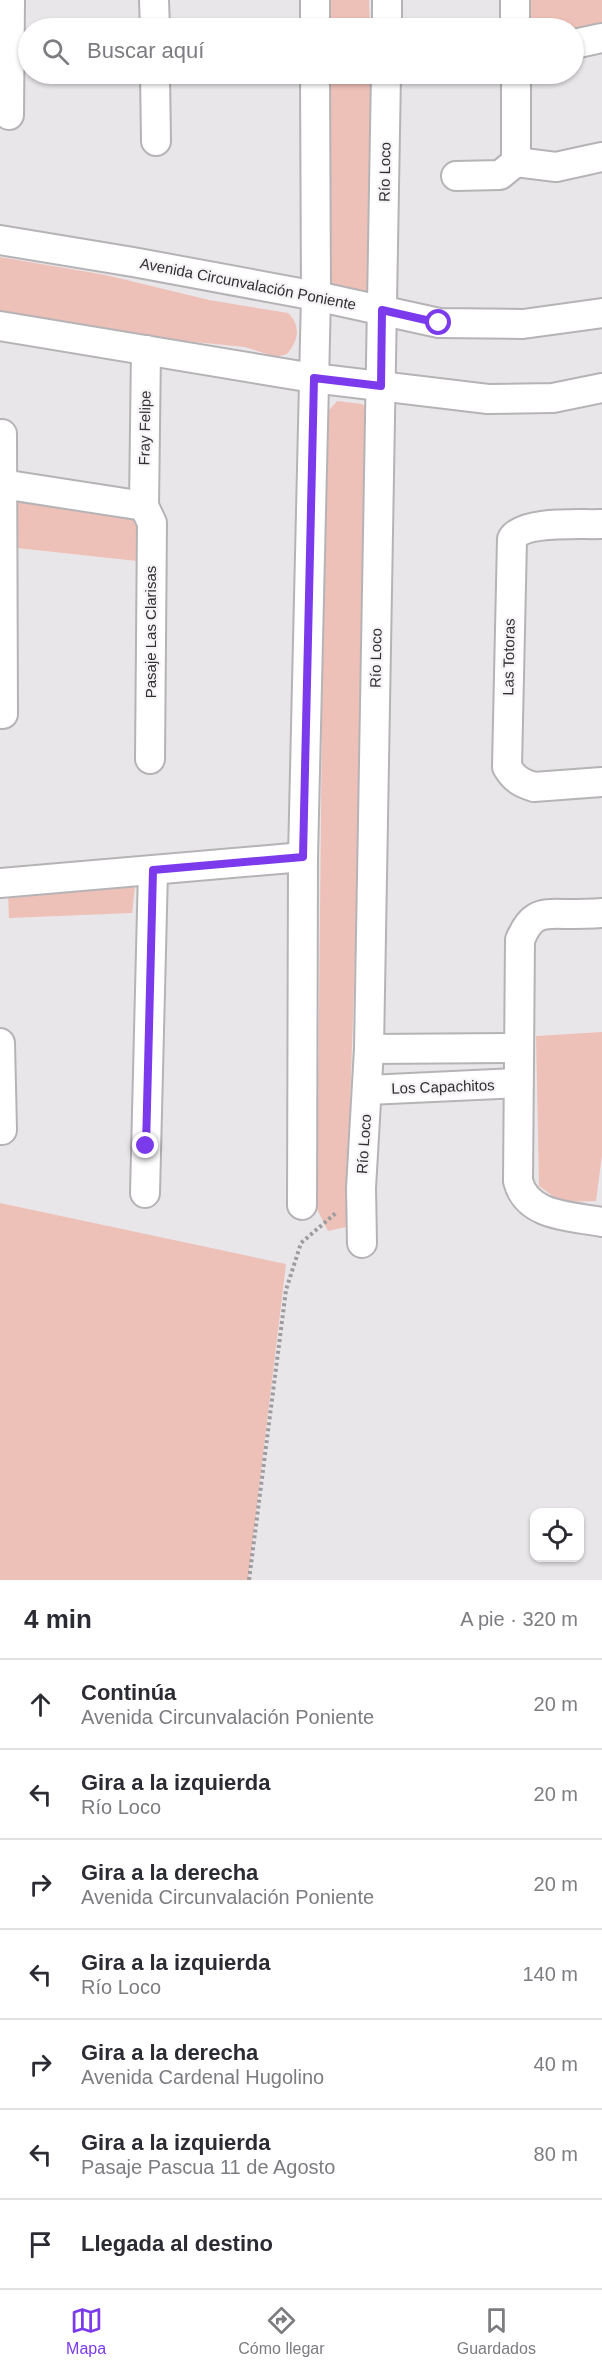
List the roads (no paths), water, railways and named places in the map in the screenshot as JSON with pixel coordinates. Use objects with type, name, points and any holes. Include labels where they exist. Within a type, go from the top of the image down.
[{"type":"street","points":[[9,116],[10,0]]},
{"type":"street","points":[[154,0],[154,18]]},
{"type":"street","points":[[315,0],[315,18]]},
{"type":"street","points":[[387,0],[387,18]]},
{"type":"street","points":[[515,0],[515,18]]},
{"type":"street","points":[[584,42],[602,38]]},
{"type":"street","points":[[155,84],[156,141]]},
{"type":"street","points":[[302,1205],[303,857],[316,296],[315,84]]},
{"type":"street","name":"Río Loco","points":[[362,1243],[361,1188],[369,1049],[386,84]]},
{"type":"street","points":[[516,84],[516,162]]},
{"type":"street","points":[[456,176],[500,175],[516,162],[556,167],[602,157]]},
{"type":"street","name":"Avenida Circunvalación Poniente","points":[[0,240],[53,247],[316,296],[439,323],[532,324],[602,313]]},
{"type":"street","points":[[0,326],[314,378],[488,399],[553,398],[602,388]]},
{"type":"street","name":"Fray Felipe","points":[[144,506],[146,350]]},
{"type":"street","points":[[2,434],[3,714]]},
{"type":"street","points":[[2,484],[144,506]]},
{"type":"street","name":"Pasaje Las Clarisas","points":[[144,506],[152,523],[150,759]]},
{"type":"street","name":"Las Totoras","points":[[602,524],[528,527],[515,533],[512,539],[507,767],[513,777],[534,787],[602,782]]},
{"type":"street","points":[[0,884],[303,857]]},
{"type":"street","points":[[145,1192],[153,870]]},
{"type":"street","points":[[602,913],[550,913],[539,915],[526,925],[520,940],[518,1048],[518,1181],[520,1192],[526,1201],[541,1210],[602,1222]]},
{"type":"street","points":[[0,1043],[2,1130]]},
{"type":"street","points":[[369,1049],[518,1048]]},
{"type":"street","name":"Los Capachitos","points":[[368,1090],[518,1083]]}]
